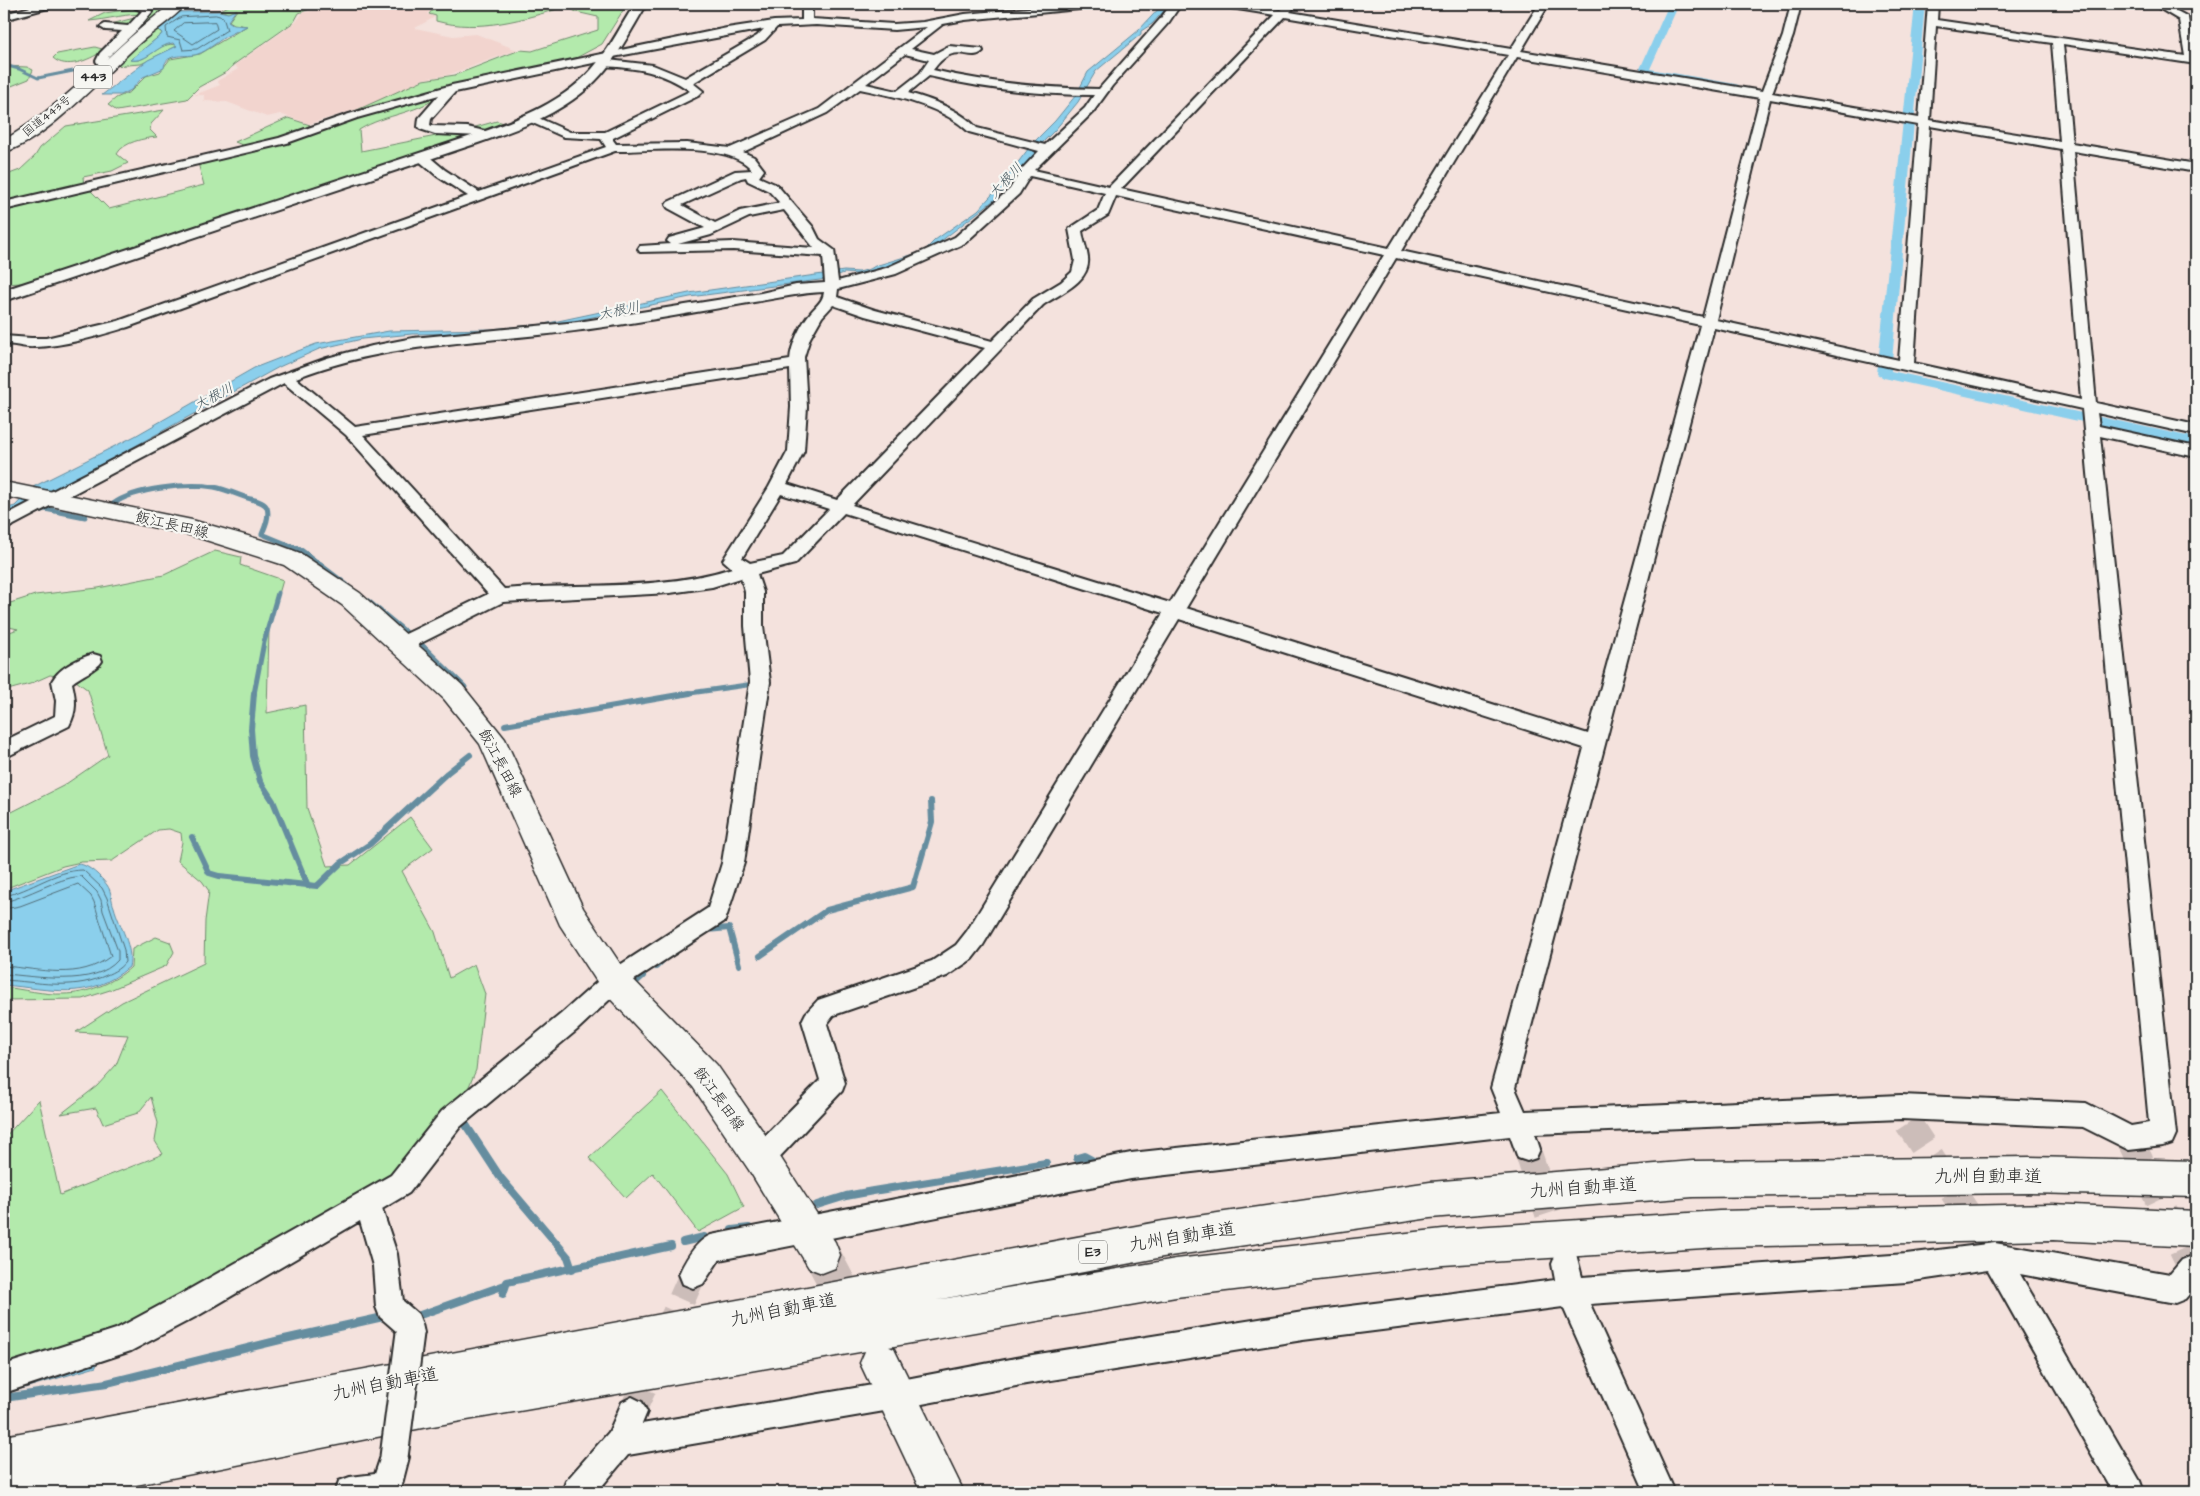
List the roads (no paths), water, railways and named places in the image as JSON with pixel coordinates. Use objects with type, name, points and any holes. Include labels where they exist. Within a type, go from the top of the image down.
[{"type":"main road","name":"国道443号","points":[[4,147],[38,127],[152,24],[180,4]]},
{"type":"main road","name":"飯江長田線","points":[[30,494],[192,528],[260,547],[292,560],[351,599],[453,692],[492,739],[571,916],[614,981],[705,1076],[761,1158],[814,1242]]},
{"type":"main road","points":[[2030,1175],[2196,1171]]},
{"type":"main road","name":"九州自動車道","points":[[4,1456],[1163,1239],[1430,1200],[1693,1179],[2030,1175],[2196,1179]]},
{"type":"main road","name":"九州自動車道","points":[[4,1491],[427,1407],[1176,1278],[1443,1248],[1719,1229],[2053,1222],[2196,1229]]},
{"type":"main road","points":[[888,1379],[938,1490]]},
{"type":"street","points":[[4,17],[48,5],[65,4]]},
{"type":"street","points":[[105,66],[101,61],[104,55],[147,12],[138,6],[140,4]]},
{"type":"street","points":[[4,296],[422,157],[530,118],[572,94],[588,81],[607,58],[641,4]]},
{"type":"street","points":[[807,22],[808,4]]},
{"type":"street","points":[[732,152],[809,119],[823,111],[950,16],[965,17],[1099,4]]},
{"type":"street","points":[[4,1378],[121,1340],[191,1304],[400,1184],[451,1119],[569,1022],[614,981],[716,914],[734,863],[760,682],[754,626],[754,592],[746,570],[732,560],[777,487],[796,451],[800,407],[798,357],[803,338],[831,293],[891,271],[960,240],[1015,191],[1026,172],[1045,148],[1089,110],[1102,92],[1165,20],[1176,4]]},
{"type":"street","points":[[1225,4],[2196,168]]},
{"type":"street","points":[[400,644],[500,596],[670,587],[712,581],[746,570],[789,560],[839,506],[1038,302],[1065,285],[1080,271],[1082,260],[1075,239],[1075,229],[1104,212],[1112,191],[1292,4]]},
{"type":"street","points":[[761,1158],[833,1083],[814,1022],[826,1007],[938,969],[964,952],[975,938],[1544,4]]},
{"type":"street","points":[[1527,1149],[1518,1123],[1502,1088],[1708,322],[1766,95],[1788,36],[1796,4]]},
{"type":"street","points":[[1906,366],[1926,122],[1933,4]]},
{"type":"street","points":[[2156,4],[2184,19],[2196,18]]},
{"type":"street","points":[[1932,22],[2194,61],[2184,19]]},
{"type":"street","points":[[4,206],[283,141],[353,116],[452,88],[607,58],[727,31],[774,24],[807,22],[894,27],[938,24]]},
{"type":"street","points":[[686,82],[761,38],[774,24]]},
{"type":"street","points":[[105,27],[132,29]]},
{"type":"street","points":[[693,1274],[711,1248],[814,1242],[1131,1166],[1518,1123],[1904,1115],[2086,1115],[2129,1138],[2163,1134],[2091,429],[2057,40]]},
{"type":"street","points":[[900,94],[926,72],[936,58],[949,49],[978,51]]},
{"type":"street","points":[[904,50],[936,58]]},
{"type":"street","points":[[4,340],[38,343],[97,332],[477,196],[610,142],[697,91],[686,82],[654,67],[607,58]]},
{"type":"street","points":[[926,72],[961,81],[1002,87],[1102,92]]},
{"type":"street","points":[[858,85],[923,100],[967,124],[973,130],[1045,148]]},
{"type":"street","points":[[452,88],[437,103],[423,125],[426,129],[467,130],[481,133]]},
{"type":"street","points":[[427,116],[409,113],[437,103]]},
{"type":"street","points":[[530,118],[568,135],[610,142],[732,152],[750,159],[758,170],[752,178],[773,188],[808,230],[814,241],[829,253],[831,293]]},
{"type":"street","points":[[422,157],[441,173],[477,196]]},
{"type":"street","points":[[1026,172],[2196,430]]},
{"type":"street","points":[[715,228],[672,205],[739,174],[756,173]]},
{"type":"street","points":[[788,205],[745,214],[715,228],[644,249],[734,246],[829,253]]},
{"type":"street","points":[[4,524],[30,494],[285,378],[331,360],[377,348],[435,339],[552,330],[761,297],[796,289],[831,293],[870,313],[996,347]]},
{"type":"street","points":[[352,432],[798,363]]},
{"type":"street","points":[[285,378],[352,432],[500,596]]},
{"type":"street","points":[[2091,429],[2196,452]]},
{"type":"street","points":[[777,487],[1176,610],[1595,744]]},
{"type":"street","points":[[4,750],[62,721],[66,714],[67,702],[62,681],[76,669],[93,661]]},
{"type":"street","points":[[350,1492],[385,1490],[394,1457],[410,1334],[408,1324],[390,1306],[390,1274],[378,1228],[366,1204]]},
{"type":"street","points":[[1995,1256],[2129,1492]]},
{"type":"street","points":[[620,1442],[888,1379],[1026,1370],[1303,1326],[1570,1292],[1906,1268],[1995,1256],[2175,1289],[2192,1270]]},
{"type":"street","points":[[1566,1264],[1570,1292],[1660,1492]]},
{"type":"street","points":[[577,1492],[620,1442],[632,1412]]},
{"type":"water","name":"大根川","points":[[1163,4],[1170,4],[1152,24],[1141,31],[1141,34],[1096,71],[1078,102],[994,200],[932,248],[913,257],[859,274],[844,273],[827,279],[690,297],[539,328],[481,333],[412,334],[362,339],[319,349],[279,367],[4,518],[4,509],[15,506],[33,487],[135,436],[254,368],[316,344],[389,331],[491,329],[544,324],[689,293],[844,271],[859,272],[924,251],[935,240],[978,210],[1000,186],[1032,144],[1055,121],[1076,95],[1088,72],[1139,30]]},
{"type":"water","points":[[236,10],[228,21],[234,25],[247,26],[225,37],[201,53],[168,59],[164,68],[143,77],[131,90],[121,95],[102,95],[148,60],[177,46],[173,43],[167,44],[142,59],[130,60],[161,35],[162,33],[157,28],[179,12],[219,11],[228,13]]},
{"type":"water","points":[[79,864],[95,872],[109,888],[116,914],[128,944],[129,967],[114,978],[84,989],[68,991],[4,985],[4,891]]},
{"type":"water","points":[[97,1361],[96,1367],[4,1394],[4,1389]]},
{"type":"waterway","points":[[1674,4],[1644,71],[1735,87]]},
{"type":"waterway","points":[[1920,4],[1884,374],[2196,443]]},
{"type":"waterway","points":[[4,65],[19,69],[38,78],[98,66]]},
{"type":"waterway","points":[[113,504],[134,494],[176,486],[218,488],[258,501],[264,504],[268,511],[267,521],[262,534],[301,550],[347,585]]},
{"type":"waterway","points":[[36,512],[45,509],[85,517]]},
{"type":"waterway","points":[[254,694],[264,642],[278,593]]},
{"type":"waterway","points":[[368,601],[408,634],[411,633]]},
{"type":"waterway","points":[[421,644],[465,687]]},
{"type":"waterway","points":[[690,693],[754,684]]},
{"type":"waterway","points":[[254,693],[251,729],[253,756],[260,781],[273,801],[308,885]]},
{"type":"waterway","points":[[505,725],[690,693]]},
{"type":"waterway","points":[[683,694],[690,693]]},
{"type":"waterway","points":[[308,885],[317,886],[341,863],[370,844],[447,773],[470,755]]},
{"type":"waterway","points":[[760,956],[827,910],[913,887],[932,822],[931,801]]},
{"type":"waterway","points":[[192,837],[209,873],[219,876],[308,885]]},
{"type":"waterway","points":[[707,930],[729,928],[739,965]]},
{"type":"waterway","points":[[656,967],[667,956]]},
{"type":"waterway","points":[[635,983],[643,976]]},
{"type":"waterway","points":[[462,1119],[500,1177],[568,1257],[572,1268]]},
{"type":"waterway","points":[[1077,1158],[1084,1156],[1097,1163]]},
{"type":"waterway","points":[[817,1205],[846,1196],[873,1191],[1046,1163]]},
{"type":"waterway","points":[[732,1230],[749,1228]]},
{"type":"waterway","points":[[683,1242],[704,1237]]},
{"type":"waterway","points":[[572,1268],[671,1246]]},
{"type":"waterway","points":[[503,1294],[507,1282],[572,1268]]},
{"type":"waterway","points":[[420,1315],[505,1285]]},
{"type":"waterway","points":[[4,1398],[107,1383],[280,1340],[383,1317]]},
{"type":"tunnel","points":[[1908,1123],[1995,1256]]},
{"type":"tunnel","points":[[2129,1138],[2192,1270]]},
{"type":"tunnel","points":[[1527,1149],[1560,1248]]},
{"type":"tunnel","points":[[822,1255],[854,1315]]},
{"type":"tunnel","points":[[665,1337],[693,1274]]},
{"type":"tunnel","points":[[632,1412],[653,1366]]}]
